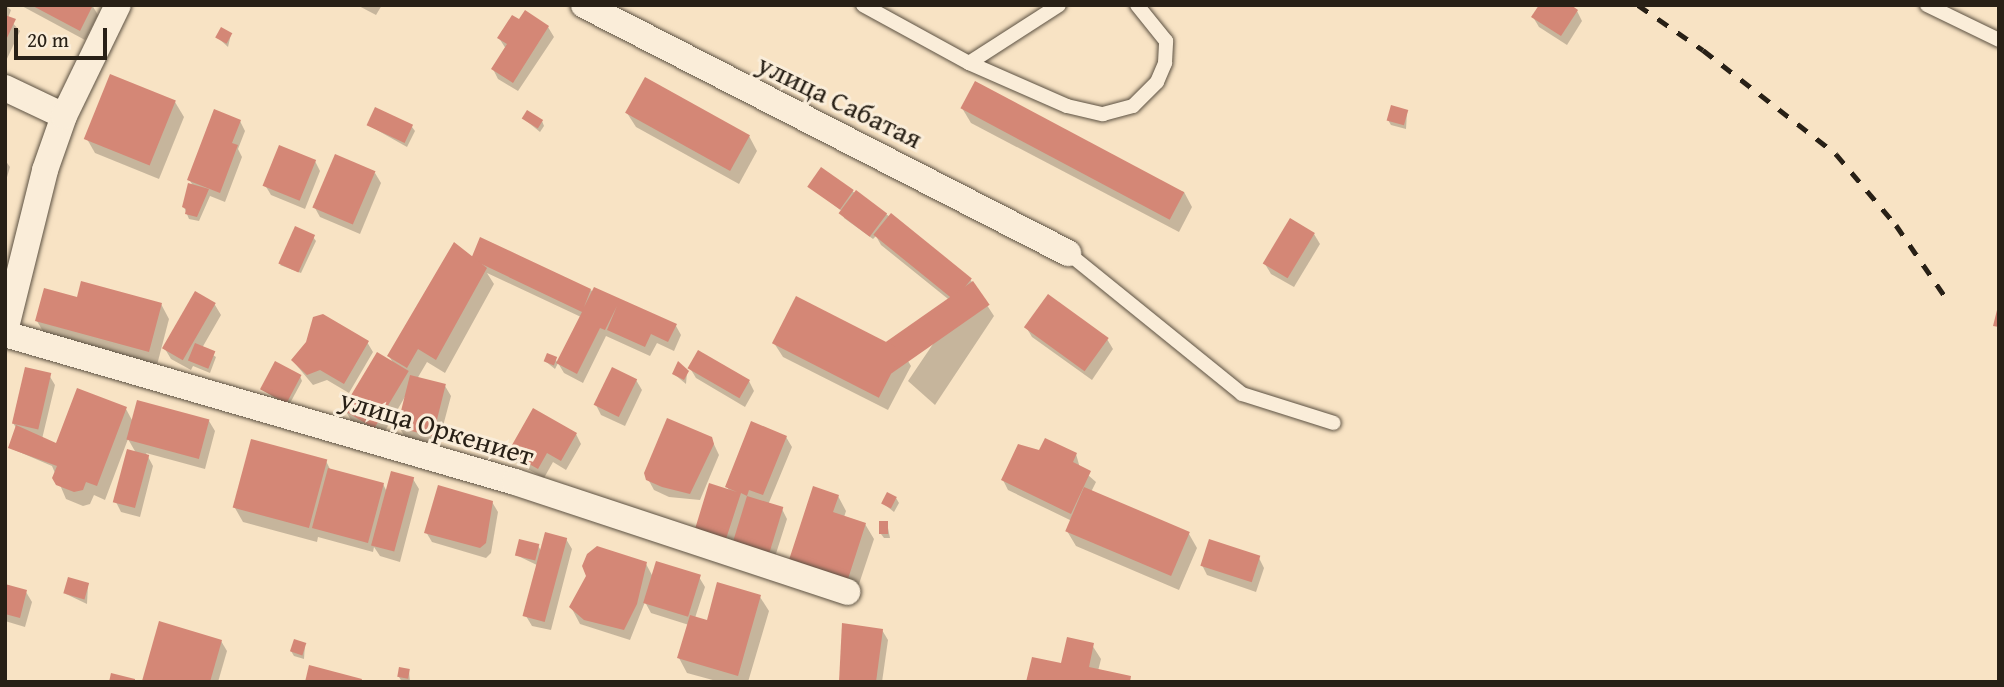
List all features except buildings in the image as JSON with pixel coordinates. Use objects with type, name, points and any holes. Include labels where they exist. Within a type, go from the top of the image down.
[{"type":"street","points":[[5,332],[45,170],[64,116],[118,5]]},
{"type":"street","name":"улица Сабатая","points":[[584,5],[1068,253]]},
{"type":"street","points":[[5,89],[64,116]]},
{"type":"street","name":"улица Оркениет","points":[[5,332],[515,482],[847,592]]},
{"type":"lane","points":[[863,5],[969,63],[1067,106],[1103,114],[1133,106],[1157,82],[1165,63],[1166,41],[1136,5]]},
{"type":"lane","points":[[969,63],[1059,5]]},
{"type":"lane","points":[[1927,5],[1999,40]]},
{"type":"lane","points":[[1068,253],[1242,394],[1334,424]]},
{"type":"railway","points":[[1638,5],[1703,50],[1836,154],[1896,225],[1944,295]]}]
